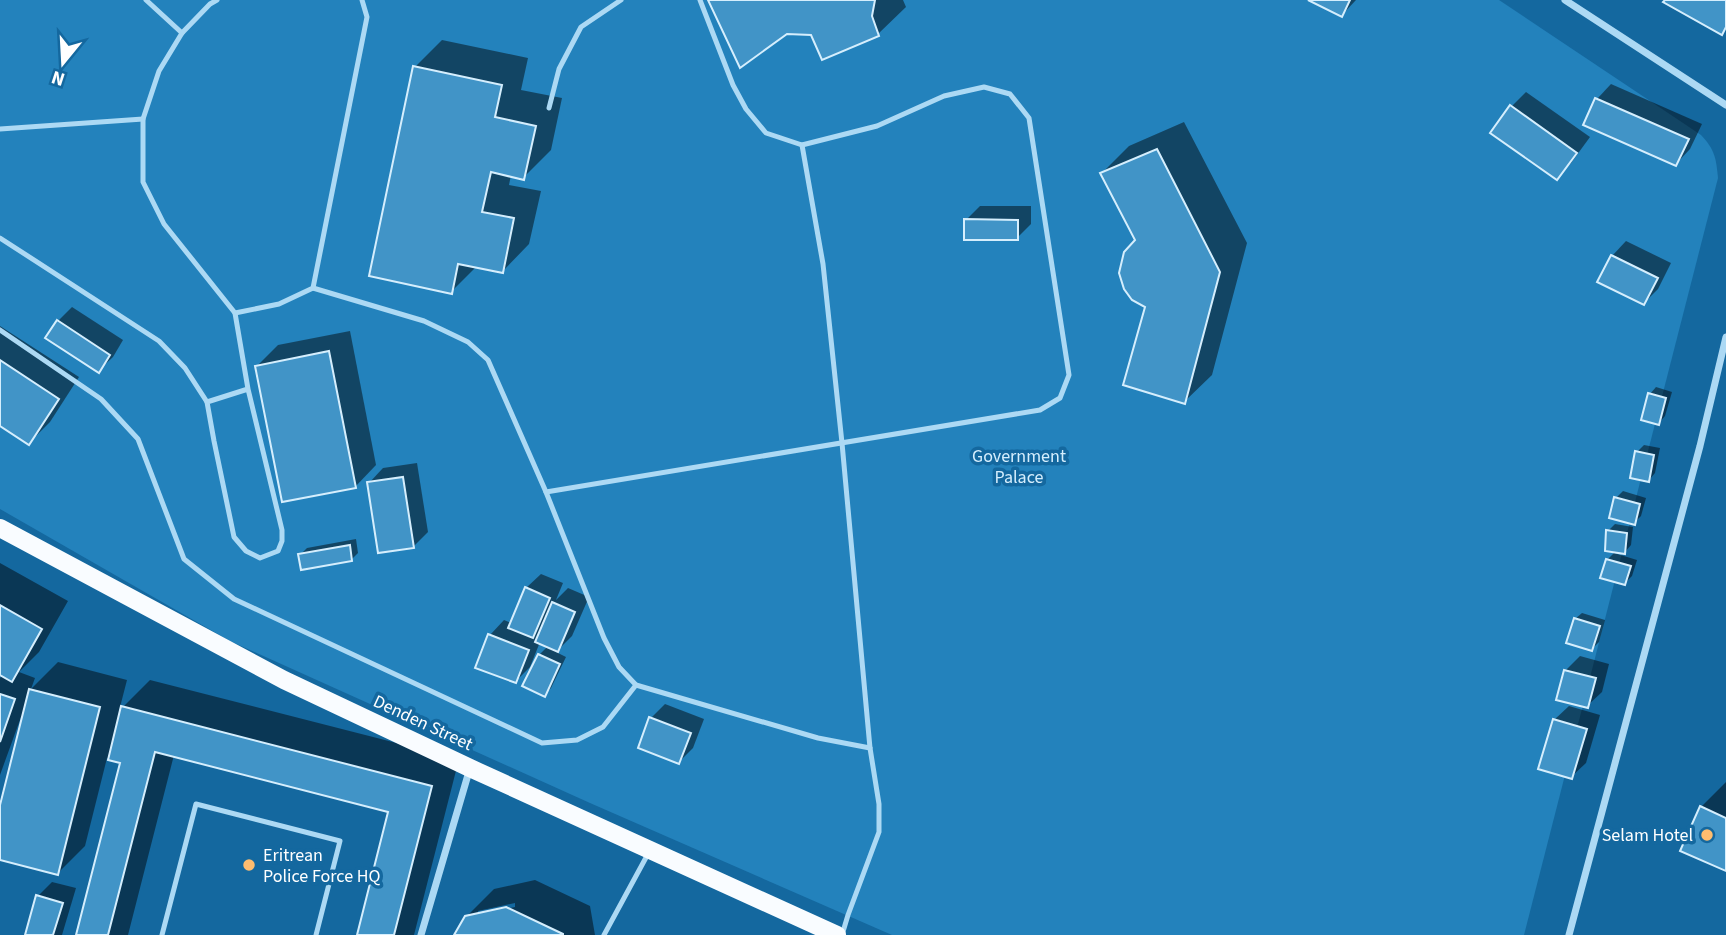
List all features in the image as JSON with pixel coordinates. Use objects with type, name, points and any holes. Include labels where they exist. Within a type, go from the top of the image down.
[{"type":"main road","name":"Denden Street","points":[[0,528],[284,680],[837,935]]},
{"type":"street","points":[[1565,0],[1726,105]]},
{"type":"street","points":[[1569,935],[1700,446],[1726,337]]},
{"type":"street","points":[[421,935],[470,768]]},
{"type":"lane","points":[[146,0],[182,33]]},
{"type":"lane","points":[[0,238],[159,341],[185,368],[207,402],[234,537],[246,551],[260,558],[278,551],[282,530],[248,390],[235,313],[164,224],[143,182],[143,119],[159,71],[182,33],[217,0]]},
{"type":"lane","points":[[313,288],[367,17],[362,0]]},
{"type":"lane","points":[[549,108],[559,69],[581,27],[621,0]]},
{"type":"lane","points":[[546,492],[1040,410],[1060,398],[1069,376],[1029,118],[1010,94],[984,87],[944,96],[877,126],[802,145],[766,133],[746,108],[733,85],[700,0]]},
{"type":"lane","points":[[0,129],[143,119]]},
{"type":"lane","points":[[802,145],[823,264],[870,748],[879,804],[879,832],[842,935]]},
{"type":"lane","points":[[235,313],[279,304],[313,288],[424,321],[468,342],[488,359],[546,492],[604,638],[619,667],[636,685],[817,738],[870,748]]},
{"type":"lane","points":[[0,330],[101,400],[138,439],[184,559],[234,599],[542,743],[577,740],[603,727],[636,685]]},
{"type":"lane","points":[[207,402],[248,390]]},
{"type":"lane","points":[[162,935],[195,804],[340,841],[316,935]]},
{"type":"lane","points":[[604,935],[650,850]]},
{"type":"green space","name":"Government Palace","points":[[0,0],[1499,0],[1701,135],[1714,155],[1718,178],[1524,935],[892,935],[230,641],[0,509]]},
{"type":"building","points":[[708,0],[875,0],[872,16],[879,36],[822,60],[811,35],[787,34],[740,68]]},
{"type":"building","points":[[1308,0],[1350,0],[1342,17]]},
{"type":"building","points":[[1726,0],[1726,27],[1722,35],[1663,2]]},
{"type":"building","points":[[413,66],[502,85],[495,117],[536,126],[524,180],[491,172],[482,212],[514,218],[503,273],[458,264],[452,294],[369,276]]},
{"type":"building","points":[[1595,98],[1689,139],[1676,166],[1583,125]]},
{"type":"building","points":[[1510,105],[1577,153],[1557,180],[1490,133]]},
{"type":"building","points":[[1157,149],[1220,272],[1185,404],[1123,385],[1145,307],[1132,300],[1124,289],[1119,273],[1124,252],[1135,240],[1100,173]]},
{"type":"building","points":[[964,219],[1018,220],[1018,240],[964,240]]},
{"type":"building","points":[[1611,255],[1658,278],[1644,305],[1597,282]]},
{"type":"building","points":[[57,320],[110,355],[99,373],[45,338]]},
{"type":"building","points":[[329,351],[356,488],[282,502],[255,366]]},
{"type":"building","points":[[0,360],[59,399],[29,445],[0,426]]},
{"type":"building","points":[[1648,393],[1666,398],[1659,425],[1641,420]]},
{"type":"building","points":[[1635,451],[1654,455],[1649,482],[1630,478]]},
{"type":"building","points":[[403,477],[414,548],[378,553],[367,482]]},
{"type":"building","points":[[1614,497],[1640,504],[1635,525],[1609,518]]},
{"type":"building","points":[[1606,530],[1627,533],[1625,554],[1605,551]]},
{"type":"building","points":[[350,545],[352,561],[301,570],[298,554]]},
{"type":"building","points":[[1606,559],[1631,566],[1625,585],[1600,578]]},
{"type":"building","points":[[525,587],[550,598],[533,638],[508,628]]},
{"type":"building","points":[[552,602],[575,612],[558,652],[535,642]]},
{"type":"building","points":[[0,605],[42,629],[12,682],[0,675]]},
{"type":"building","points":[[1574,618],[1600,626],[1592,651],[1566,643]]},
{"type":"building","points":[[488,634],[529,650],[516,683],[475,668]]},
{"type":"building","points":[[538,654],[560,664],[545,697],[522,686]]},
{"type":"building","points":[[1564,670],[1596,678],[1588,708],[1556,700]]},
{"type":"building","points":[[29,689],[100,707],[58,875],[0,860],[0,805]]},
{"type":"building","points":[[0,694],[15,699],[0,742]]},
{"type":"building","points":[[121,706],[432,786],[394,935],[357,935],[388,812],[155,752],[108,935],[76,935],[120,763],[108,760]]},
{"type":"building","points":[[649,717],[691,733],[679,764],[638,748]]},
{"type":"building","points":[[1553,719],[1587,729],[1572,779],[1538,769]]},
{"type":"building","name":"Selam Hotel","points":[[1700,806],[1726,818],[1726,871],[1680,851]]},
{"type":"building","points":[[36,895],[63,903],[53,935],[25,935]]},
{"type":"building","points":[[506,907],[563,935],[454,935],[465,916]]},
{"type":"place","name":"Selam Hotel","points":[[1707,835]]},
{"type":"place","name":"Eritrean Police Force HQ","points":[[249,865]]}]
